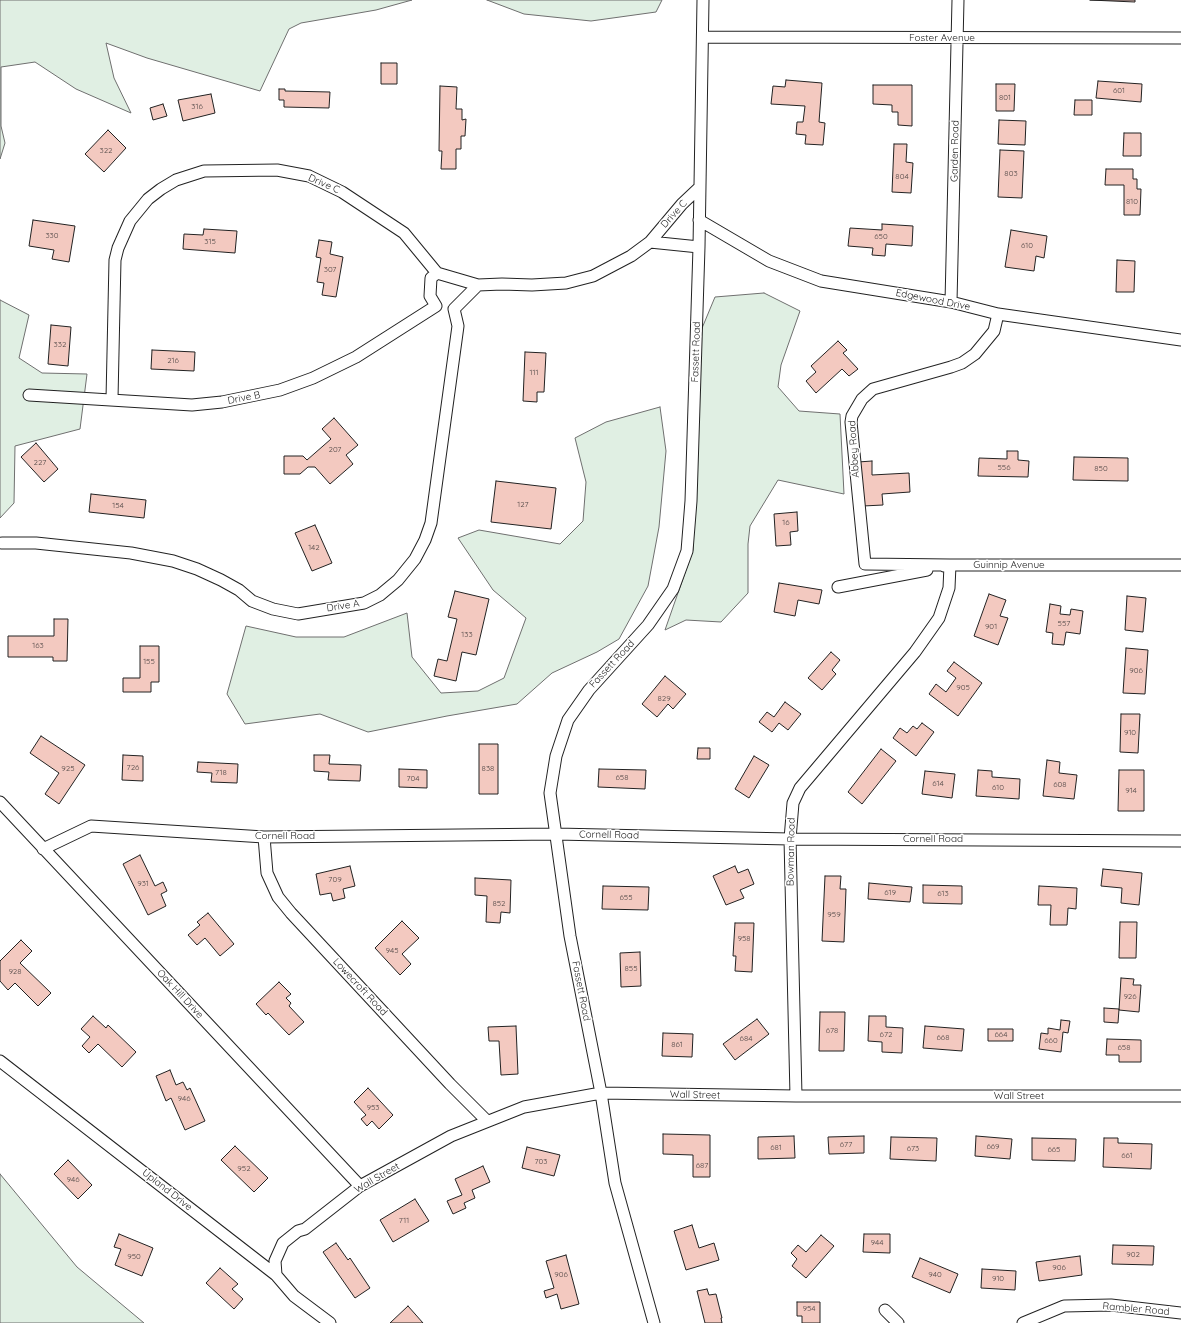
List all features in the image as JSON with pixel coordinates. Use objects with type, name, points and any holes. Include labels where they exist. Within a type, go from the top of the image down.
[{"type":"street","name":"Fassett Road","points":[[654,1323],[615,1183],[601,1093],[570,936],[550,793],[556,756],[568,720],[589,690],[648,625],[673,589],[687,551],[691,501],[699,247],[703,0]]},
{"type":"street","name":"Garden Road","points":[[951,302],[958,0]]},
{"type":"street","name":"Foster Avenue","points":[[703,37],[1181,38]]},
{"type":"street","name":"Drive C","points":[[112,399],[115,260],[118,248],[130,221],[148,199],[176,180],[204,171],[276,170],[309,176],[342,192],[404,233],[437,273],[478,285],[532,285],[566,283],[593,276],[631,256],[650,242],[682,204],[700,187]]},
{"type":"street","name":"Edgewood Drive","points":[[699,220],[769,261],[821,281],[951,302],[998,314],[1181,340]]},
{"type":"street","name":"Drive C","points":[[650,242],[699,247]]},
{"type":"street","points":[[437,273],[431,278],[430,296],[436,306],[454,309],[478,285]]},
{"type":"street","name":"Drive B","points":[[29,395],[192,405],[222,402],[280,390],[313,378],[356,357],[436,306]]},
{"type":"street","name":"Drive A","points":[[2,543],[36,543],[131,553],[173,561],[197,569],[221,580],[239,590],[252,601],[273,609],[298,614],[364,603],[380,595],[398,580],[415,560],[425,540],[431,523],[458,326],[454,309]]},
{"type":"street","name":"Abbey Road","points":[[950,565],[866,564],[850,422],[858,404],[873,389],[962,363],[975,354],[994,331],[998,314]]},
{"type":"street","name":"Guinnip Avenue","points":[[838,587],[950,565],[1181,565]]},
{"type":"street","name":"Bowman Road","points":[[796,1096],[790,838],[793,803],[800,788],[915,652],[939,618],[950,588],[950,565]]},
{"type":"street","name":"Oak Hill Drive","points":[[0,802],[360,1186]]},
{"type":"street","name":"Cornell Road","points":[[43,849],[91,826],[264,837],[556,834],[790,838],[1181,841]]},
{"type":"street","name":"Lowecroft Road","points":[[264,837],[267,873],[278,897],[291,913],[450,1084],[488,1121]]},
{"type":"street","name":"Upland Drive","points":[[0,1061],[276,1275],[294,1296],[330,1323]]},
{"type":"street","name":"Wall Street","points":[[276,1275],[275,1261],[283,1243],[298,1231],[305,1229],[360,1186],[451,1136],[524,1107],[601,1093],[796,1096],[1181,1096]]},
{"type":"street","name":"Rambler Road","points":[[1023,1323],[1064,1306],[1110,1305],[1181,1313]]},
{"type":"street","points":[[885,1310],[898,1323]]},
{"type":"green space","points":[[0,0],[412,0],[376,10],[301,23],[289,29],[260,91],[147,58],[106,43],[114,78],[131,113],[76,89],[35,62],[1,67],[1,126],[5,143],[0,159]]},
{"type":"green space","points":[[487,0],[662,0],[656,12],[591,21],[524,14]]},
{"type":"green space","points":[[764,293],[800,311],[781,365],[778,387],[799,411],[840,414],[844,494],[778,480],[750,526],[748,544],[748,593],[721,622],[686,620],[665,630],[693,550],[700,333],[715,297]]},
{"type":"green space","points":[[0,300],[29,315],[19,358],[42,373],[87,374],[80,429],[15,446],[14,503],[0,518]]},
{"type":"green space","points":[[660,407],[666,451],[659,527],[648,586],[619,639],[597,652],[552,673],[517,704],[368,732],[320,714],[245,724],[227,694],[246,626],[296,637],[344,637],[407,613],[412,657],[441,693],[478,691],[504,678],[526,618],[493,590],[458,538],[479,530],[560,544],[583,521],[586,482],[575,438],[606,422]]},
{"type":"green space","points":[[0,1174],[77,1267],[144,1323],[0,1323]]},
{"type":"building","points":[[1090,0],[1135,0],[1135,2]]},
{"type":"building","points":[[381,63],[397,63],[397,84],[381,84]]},
{"type":"building","points":[[786,80],[822,83],[819,122],[825,123],[823,145],[805,144],[806,135],[796,134],[797,122],[803,122],[805,106],[771,104],[773,86],[785,87]]},
{"type":"building","points":[[1098,81],[1142,84],[1141,102],[1096,98]]},
{"type":"building","points":[[996,84],[1015,84],[1014,111],[996,111]]},
{"type":"building","points":[[873,85],[912,85],[912,126],[898,125],[898,112],[892,112],[892,105],[873,104]]},
{"type":"building","points":[[440,86],[457,87],[456,109],[462,109],[462,120],[466,119],[465,136],[461,136],[461,149],[456,149],[456,169],[441,169],[442,151],[439,151]]},
{"type":"building","points":[[279,89],[285,89],[285,91],[330,92],[329,108],[284,107],[284,100],[279,100]]},
{"type":"building","points":[[211,94],[215,113],[183,121],[178,100]]},
{"type":"building","points":[[1075,100],[1092,100],[1092,115],[1074,115]]},
{"type":"building","points":[[163,104],[167,116],[153,120],[150,108]]},
{"type":"building","points":[[999,120],[1026,121],[1025,145],[998,144]]},
{"type":"building","points":[[108,130],[126,148],[104,172],[85,154]]},
{"type":"building","points":[[1124,133],[1141,133],[1141,156],[1123,156]]},
{"type":"building","points":[[894,144],[907,144],[906,162],[913,163],[911,193],[892,192]]},
{"type":"building","points":[[1000,150],[1024,151],[1022,198],[998,197]]},
{"type":"building","points":[[1106,169],[1133,169],[1133,179],[1137,179],[1137,189],[1141,189],[1140,215],[1124,215],[1124,185],[1105,185]]},
{"type":"building","points":[[33,220],[75,226],[69,262],[52,259],[54,250],[29,246]]},
{"type":"building","points":[[882,224],[913,226],[912,246],[886,244],[885,256],[872,255],[873,248],[848,246],[850,228],[882,230]]},
{"type":"building","points":[[204,229],[237,231],[235,253],[183,249],[184,234],[203,235]]},
{"type":"building","points":[[1011,230],[1047,236],[1044,258],[1036,256],[1034,271],[1005,267]]},
{"type":"building","points":[[319,240],[332,242],[330,254],[343,257],[336,297],[322,295],[324,283],[317,282],[321,258],[316,257]]},
{"type":"building","points":[[1117,260],[1135,261],[1134,292],[1116,292]]},
{"type":"building","points":[[51,325],[71,327],[68,366],[48,364]]},
{"type":"building","points":[[838,341],[847,350],[843,353],[858,369],[849,376],[842,369],[816,393],[806,381],[816,372],[811,366]]},
{"type":"building","points":[[152,350],[195,352],[194,371],[151,369]]},
{"type":"building","points":[[525,352],[546,353],[544,392],[537,392],[537,402],[523,401]]},
{"type":"building","points":[[334,418],[358,445],[346,455],[353,464],[330,484],[315,467],[308,467],[300,474],[284,474],[284,456],[303,456],[307,460],[331,439],[322,429]]},
{"type":"building","points":[[36,443],[58,469],[44,482],[21,457]]},
{"type":"building","points":[[1007,451],[1018,451],[1018,460],[1029,461],[1028,477],[978,476],[979,458],[1007,459]]},
{"type":"building","points":[[1074,457],[1128,458],[1128,481],[1073,480]]},
{"type":"building","points":[[872,461],[872,475],[909,473],[910,492],[882,494],[883,505],[863,506],[858,462]]},
{"type":"building","points":[[496,481],[556,488],[551,529],[491,522]]},
{"type":"building","points":[[91,494],[146,500],[144,518],[89,512]]},
{"type":"building","points":[[797,512],[798,531],[790,532],[791,545],[776,546],[774,514]]},
{"type":"building","points":[[315,525],[332,563],[312,571],[295,533]]},
{"type":"building","points":[[779,583],[822,590],[819,604],[798,600],[795,616],[774,612]]},
{"type":"building","points":[[455,591],[489,599],[476,655],[462,652],[456,681],[434,676],[438,659],[447,661],[457,619],[448,617]]},
{"type":"building","points":[[989,594],[1006,600],[1000,616],[1008,618],[998,645],[974,636]]},
{"type":"building","points":[[1127,596],[1146,598],[1143,632],[1125,630]]},
{"type":"building","points":[[1050,604],[1061,606],[1060,614],[1070,615],[1071,609],[1083,611],[1080,634],[1066,632],[1064,645],[1052,644],[1053,633],[1046,632]]},
{"type":"building","points":[[54,619],[68,619],[67,661],[53,661],[53,657],[8,657],[8,636],[54,636]]},
{"type":"building","points":[[140,646],[159,646],[159,682],[151,682],[151,692],[123,692],[123,678],[140,678]]},
{"type":"building","points":[[1126,648],[1148,650],[1145,694],[1123,693]]},
{"type":"building","points":[[831,652],[840,660],[832,670],[836,674],[822,690],[808,678]]},
{"type":"building","points":[[954,662],[982,683],[958,716],[929,694],[936,684],[946,692],[956,678],[947,671]]},
{"type":"building","points":[[665,676],[686,694],[673,709],[668,704],[657,717],[642,704]]},
{"type":"building","points":[[785,702],[801,714],[788,730],[779,723],[772,732],[759,722],[767,712],[774,717]]},
{"type":"building","points":[[1121,714],[1140,714],[1138,753],[1120,752]]},
{"type":"building","points":[[922,723],[934,732],[916,756],[893,738],[900,728],[907,733],[913,726],[917,729]]},
{"type":"building","points":[[41,736],[85,765],[59,804],[45,794],[59,773],[30,753]]},
{"type":"building","points":[[479,744],[498,744],[498,794],[479,794]]},
{"type":"building","points":[[698,748],[710,748],[710,759],[697,759]]},
{"type":"building","points":[[881,749],[896,761],[862,804],[848,792]]},
{"type":"building","points":[[123,755],[143,756],[143,781],[122,780]]},
{"type":"building","points":[[314,755],[330,755],[329,764],[361,765],[360,781],[328,780],[329,772],[314,771]]},
{"type":"building","points":[[754,756],[769,765],[749,798],[735,789]]},
{"type":"building","points":[[1047,760],[1060,762],[1059,773],[1077,775],[1074,799],[1043,796]]},
{"type":"building","points":[[198,762],[238,764],[237,783],[211,782],[212,773],[197,772]]},
{"type":"building","points":[[399,769],[427,770],[427,788],[399,787]]},
{"type":"building","points":[[599,769],[646,770],[645,789],[598,787]]},
{"type":"building","points":[[978,770],[992,771],[992,777],[1020,779],[1019,799],[976,796]]},
{"type":"building","points":[[1119,770],[1144,770],[1144,811],[1118,811]]},
{"type":"building","points":[[925,771],[955,774],[952,798],[922,794]]},
{"type":"building","points":[[140,855],[155,886],[163,882],[167,891],[161,894],[166,906],[148,915],[123,864]]},
{"type":"building","points":[[350,866],[355,886],[343,889],[345,898],[333,901],[331,893],[320,895],[316,874]]},
{"type":"building","points":[[735,866],[738,873],[748,869],[754,884],[740,890],[744,898],[726,905],[713,876]]},
{"type":"building","points":[[1103,869],[1142,873],[1139,905],[1121,903],[1122,888],[1101,886]]},
{"type":"building","points":[[825,876],[841,876],[840,889],[846,889],[844,942],[822,941]]},
{"type":"building","points":[[475,878],[511,880],[510,913],[501,912],[500,923],[486,922],[487,896],[475,895]]},
{"type":"building","points":[[869,883],[912,887],[910,902],[868,899]]},
{"type":"building","points":[[923,885],[962,886],[962,904],[923,903]]},
{"type":"building","points":[[603,886],[649,887],[648,910],[602,909]]},
{"type":"building","points":[[1039,886],[1077,888],[1076,909],[1068,908],[1067,925],[1050,925],[1051,905],[1038,905]]},
{"type":"building","points":[[208,913],[234,944],[220,956],[205,938],[197,945],[188,935],[200,925],[197,922]]},
{"type":"building","points":[[402,921],[419,938],[402,954],[411,964],[400,975],[375,948]]},
{"type":"building","points":[[1120,922],[1137,922],[1136,958],[1119,958]]},
{"type":"building","points":[[735,923],[754,923],[752,972],[735,971],[736,956],[733,956]]},
{"type":"building","points":[[21,940],[32,951],[20,963],[51,993],[38,1006],[15,983],[8,990],[0,981],[0,961]]},
{"type":"building","points":[[640,952],[641,986],[621,987],[620,953]]},
{"type":"building","points":[[1121,978],[1134,979],[1133,985],[1141,985],[1139,1012],[1119,1010]]},
{"type":"building","points":[[279,982],[291,994],[286,998],[291,1003],[289,1006],[304,1022],[289,1035],[268,1013],[266,1015],[256,1004]]},
{"type":"building","points":[[1104,1008],[1119,1009],[1118,1023],[1104,1022]]},
{"type":"building","points":[[820,1012],[845,1012],[844,1051],[819,1051]]},
{"type":"building","points":[[93,1016],[106,1028],[108,1025],[136,1052],[122,1067],[98,1044],[89,1053],[82,1046],[90,1037],[81,1029]]},
{"type":"building","points":[[869,1016],[886,1016],[886,1027],[903,1028],[902,1053],[882,1052],[882,1042],[868,1041]]},
{"type":"building","points":[[757,1019],[769,1034],[735,1060],[723,1044]]},
{"type":"building","points":[[1061,1020],[1070,1021],[1068,1033],[1063,1032],[1061,1052],[1039,1049],[1041,1033],[1048,1034],[1048,1028],[1060,1030]]},
{"type":"building","points":[[516,1026],[518,1074],[501,1075],[499,1041],[489,1041],[488,1027]]},
{"type":"building","points":[[925,1026],[964,1029],[962,1051],[923,1048]]},
{"type":"building","points":[[988,1029],[1013,1029],[1013,1041],[988,1041]]},
{"type":"building","points":[[663,1033],[693,1034],[692,1057],[662,1056]]},
{"type":"building","points":[[1107,1039],[1141,1040],[1141,1062],[1119,1062],[1119,1055],[1106,1055]]},
{"type":"building","points":[[170,1070],[176,1085],[183,1082],[187,1090],[190,1088],[205,1121],[185,1130],[171,1098],[166,1101],[156,1076]]},
{"type":"building","points":[[368,1088],[393,1115],[379,1129],[372,1121],[367,1126],[361,1119],[366,1115],[354,1102]]},
{"type":"building","points":[[663,1134],[710,1135],[710,1177],[693,1177],[693,1155],[663,1154]]},
{"type":"building","points":[[794,1136],[795,1158],[758,1159],[758,1137]]},
{"type":"building","points":[[864,1136],[864,1153],[829,1154],[828,1137]]},
{"type":"building","points":[[976,1136],[1012,1139],[1010,1159],[975,1156]]},
{"type":"building","points":[[891,1137],[937,1138],[936,1161],[890,1159]]},
{"type":"building","points":[[1032,1138],[1076,1139],[1075,1161],[1032,1160]]},
{"type":"building","points":[[1104,1138],[1118,1138],[1118,1143],[1152,1144],[1151,1169],[1103,1167]]},
{"type":"building","points":[[235,1146],[268,1178],[254,1192],[221,1160]]},
{"type":"building","points":[[527,1147],[560,1155],[554,1176],[522,1168]]},
{"type":"building","points":[[68,1160],[92,1185],[78,1199],[54,1174]]},
{"type":"building","points":[[483,1166],[490,1182],[472,1190],[475,1198],[464,1203],[466,1208],[453,1214],[447,1201],[462,1195],[455,1179]]},
{"type":"building","points":[[415,1199],[429,1221],[393,1242],[380,1220]]},
{"type":"building","points":[[692,1225],[699,1248],[714,1243],[719,1260],[686,1270],[674,1231]]},
{"type":"building","points":[[119,1234],[153,1248],[142,1276],[115,1265],[121,1249],[114,1247]]},
{"type":"building","points":[[864,1234],[890,1234],[890,1253],[863,1252]]},
{"type":"building","points":[[821,1235],[834,1246],[806,1278],[792,1266],[797,1259],[791,1253],[798,1245],[806,1252]]},
{"type":"building","points":[[336,1243],[348,1260],[350,1258],[370,1288],[355,1298],[323,1252]]},
{"type":"building","points":[[1113,1245],[1154,1246],[1153,1265],[1112,1264]]},
{"type":"building","points":[[566,1255],[579,1304],[561,1309],[557,1294],[546,1298],[544,1291],[554,1288],[546,1261]]},
{"type":"building","points":[[1080,1256],[1082,1275],[1039,1281],[1036,1262]]},
{"type":"building","points":[[920,1258],[958,1274],[950,1293],[912,1277]]},
{"type":"building","points":[[220,1268],[238,1284],[232,1289],[243,1299],[234,1309],[206,1283]]},
{"type":"building","points":[[982,1269],[1016,1271],[1015,1290],[981,1288]]},
{"type":"building","points":[[707,1289],[709,1295],[716,1294],[722,1323],[705,1323],[697,1291]]},
{"type":"building","points":[[797,1302],[820,1302],[820,1323],[802,1323],[802,1316],[797,1316]]},
{"type":"building","points":[[408,1306],[423,1323],[390,1323]]}]
